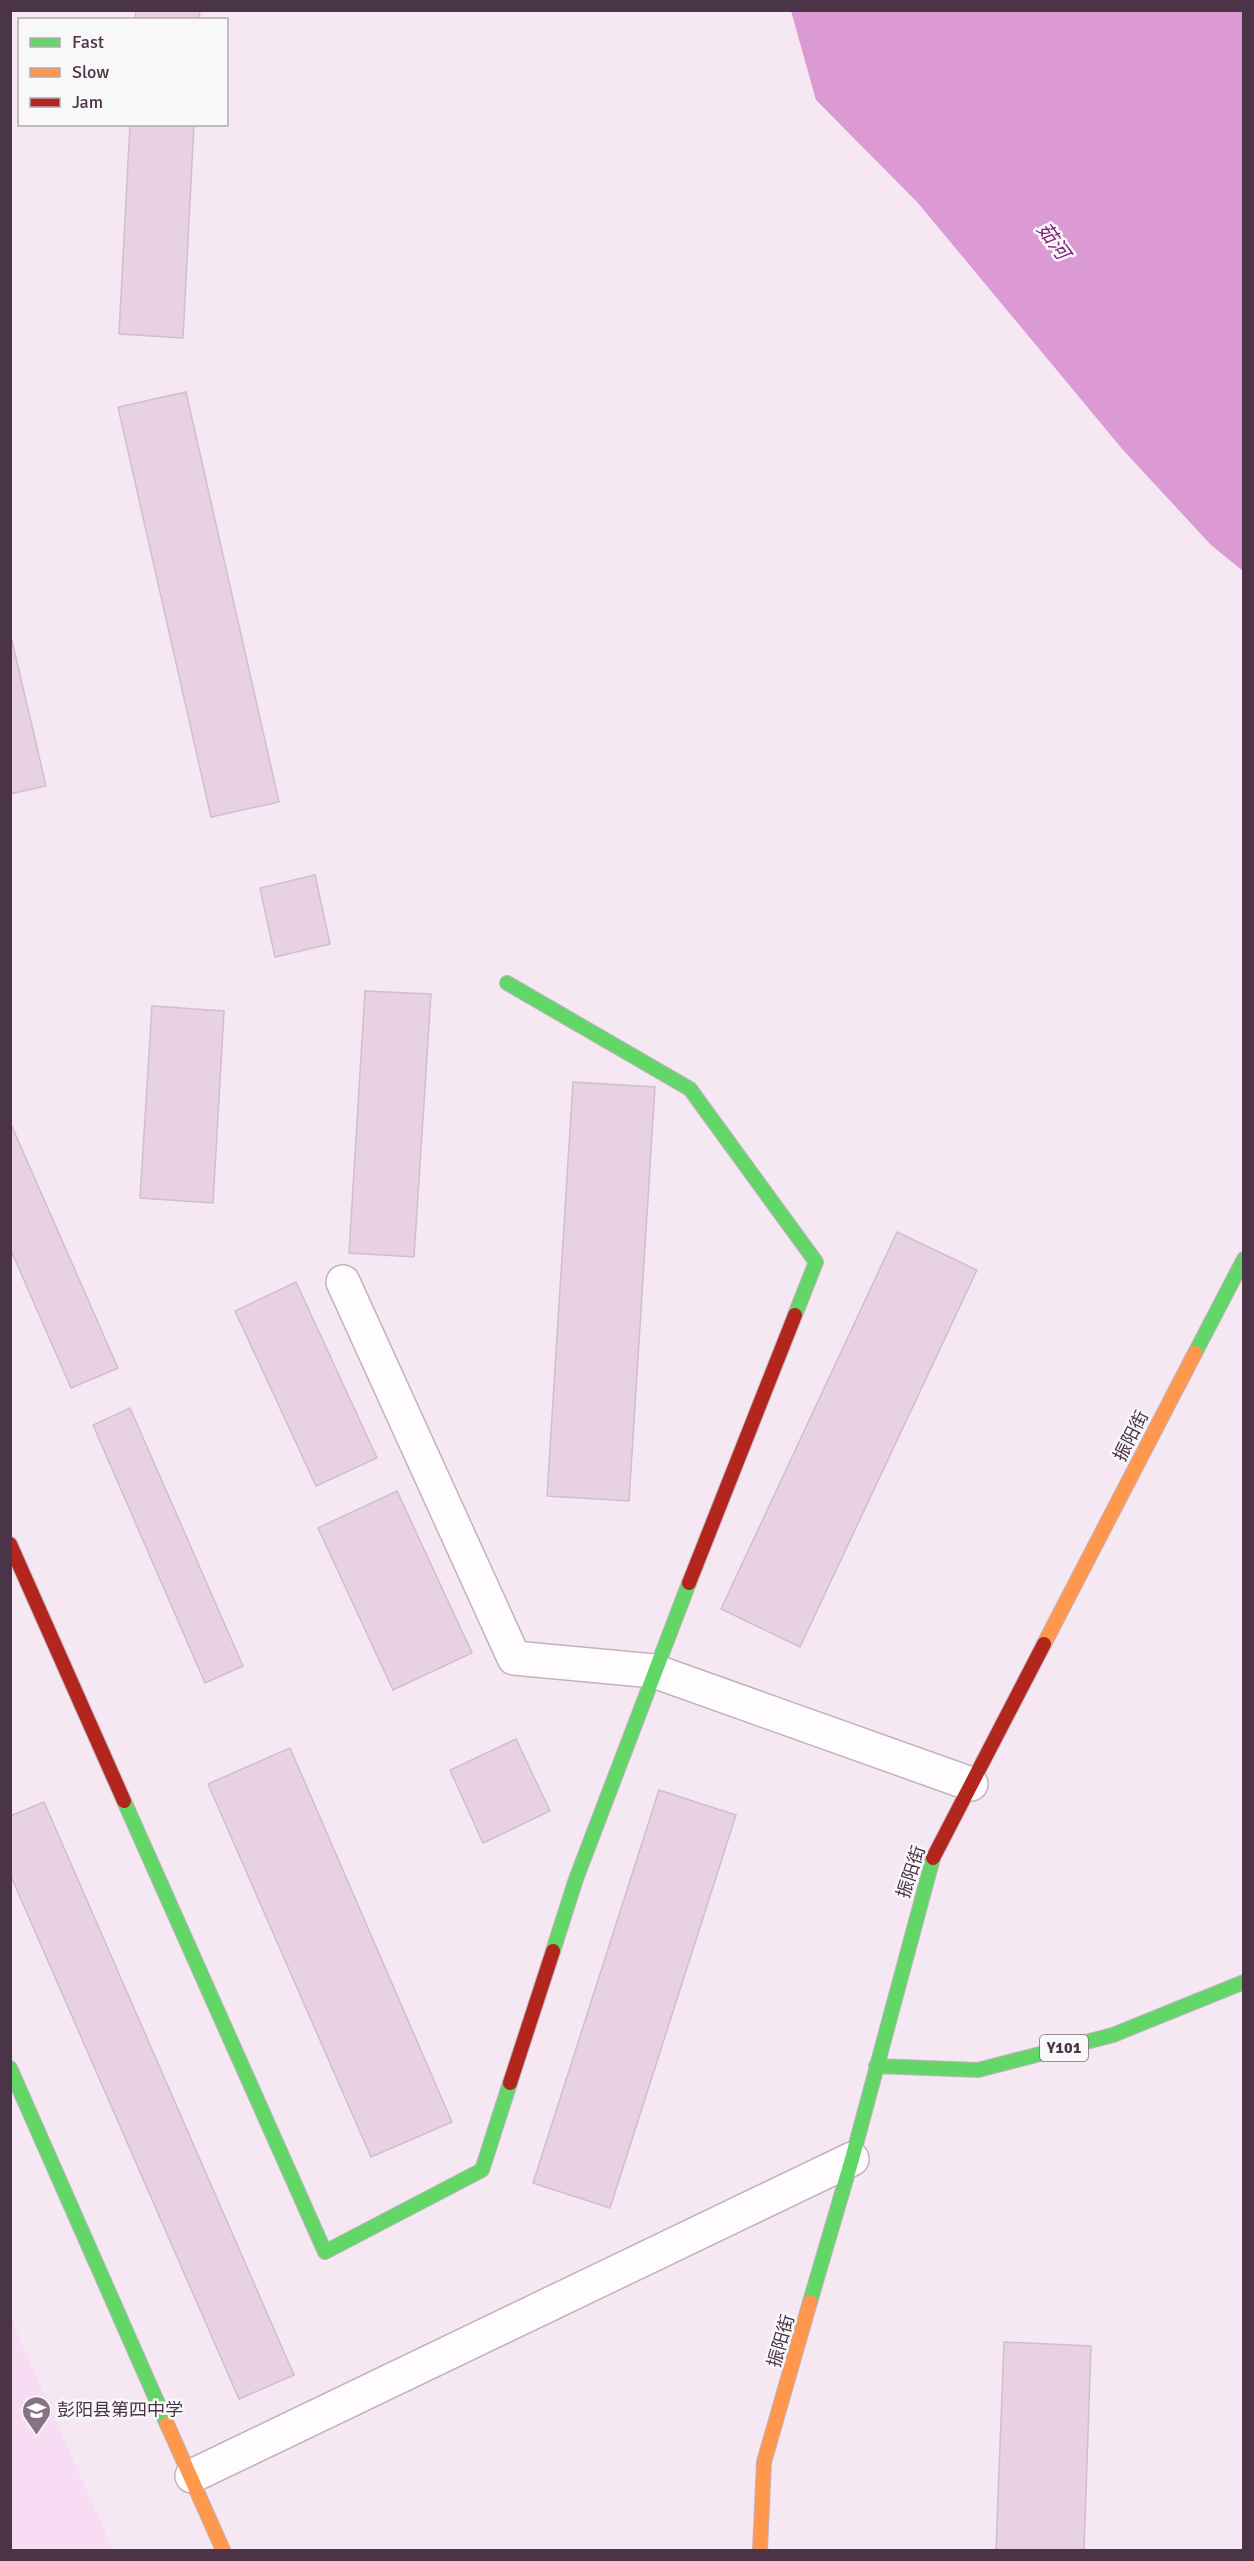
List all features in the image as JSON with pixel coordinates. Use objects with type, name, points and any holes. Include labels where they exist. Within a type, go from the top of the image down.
[{"type":"main road","points":[[10,1544],[325,2252],[482,2170],[576,1879],[654,1671],[816,1262],[690,1089],[507,983]]},
{"type":"main road","name":"振阳街","points":[[760,2550],[764,2462],[852,2159],[931,1861],[1244,1259]]},
{"type":"main road","name":"Y101","points":[[876,2066],[978,2070],[1113,2035],[1244,1982]]},
{"type":"main road","points":[[10,2068],[223,2550]]},
{"type":"street","points":[[343,1282],[514,1658],[654,1671],[971,1785]]},
{"type":"street","points":[[192,2476],[852,2159]]},
{"type":"shaded area","name":"彭阳县第四中学","points":[[11,2319],[113,2550],[11,2550]]},
{"type":"water","name":"茹河","points":[[791,11],[1243,11],[1243,571],[1211,545],[1123,450],[918,203],[816,100]]},
{"type":"building","points":[[136,10],[200,10],[199,18],[135,18]]},
{"type":"building","points":[[130,126],[194,126],[183,338],[119,334]]},
{"type":"building","points":[[186,392],[279,802],[211,817],[118,407]]},
{"type":"building","points":[[10,632],[46,786],[10,794]]},
{"type":"building","points":[[315,875],[330,944],[275,957],[260,888]]},
{"type":"building","points":[[365,991],[431,994],[414,1257],[349,1253]]},
{"type":"building","points":[[152,1006],[224,1011],[213,1203],[140,1198]]},
{"type":"building","points":[[573,1082],[655,1087],[629,1501],[547,1496]]},
{"type":"building","points":[[10,1122],[118,1368],[71,1388],[10,1248]]},
{"type":"building","points":[[897,1232],[977,1270],[800,1647],[721,1609]]},
{"type":"building","points":[[296,1282],[377,1458],[316,1486],[235,1311]]},
{"type":"building","points":[[130,1408],[243,1666],[205,1683],[93,1425]]},
{"type":"building","points":[[397,1491],[472,1653],[393,1690],[318,1528]]},
{"type":"building","points":[[516,1739],[550,1811],[483,1843],[450,1770]]},
{"type":"building","points":[[290,1748],[452,2122],[371,2157],[208,1784]]},
{"type":"building","points":[[659,1790],[736,1815],[610,2208],[533,2183]]},
{"type":"building","points":[[44,1802],[294,2375],[239,2399],[10,1874],[10,1816]]},
{"type":"building","points":[[1004,2342],[1091,2346],[1084,2550],[996,2550]]},
{"type":"traffic: fast","points":[[507,983],[690,1089],[816,1262],[795,1315]]},
{"type":"traffic: fast","points":[[1195,1353],[1244,1259]]},
{"type":"traffic: fast","points":[[553,1951],[576,1879],[689,1583]]},
{"type":"traffic: fast","points":[[124,1801],[325,2252],[482,2170],[510,2083]]},
{"type":"traffic: fast","points":[[810,2302],[852,2159],[933,1858]]},
{"type":"traffic: fast","points":[[876,2066],[978,2070],[1113,2035],[1244,1982]]},
{"type":"traffic: fast","points":[[10,2068],[167,2424]]},
{"type":"traffic: slow","points":[[1044,1644],[1195,1353]]},
{"type":"traffic: slow","points":[[760,2550],[764,2462],[810,2302]]},
{"type":"traffic: slow","points":[[167,2424],[223,2550]]},
{"type":"traffic: jam","points":[[689,1583],[795,1315]]},
{"type":"traffic: jam","points":[[10,1544],[124,1801]]},
{"type":"traffic: jam","points":[[933,1858],[1044,1644]]},
{"type":"traffic: jam","points":[[510,2083],[553,1951]]},
{"type":"place","name":"彭阳县第四中学","points":[[36,2436]]}]
